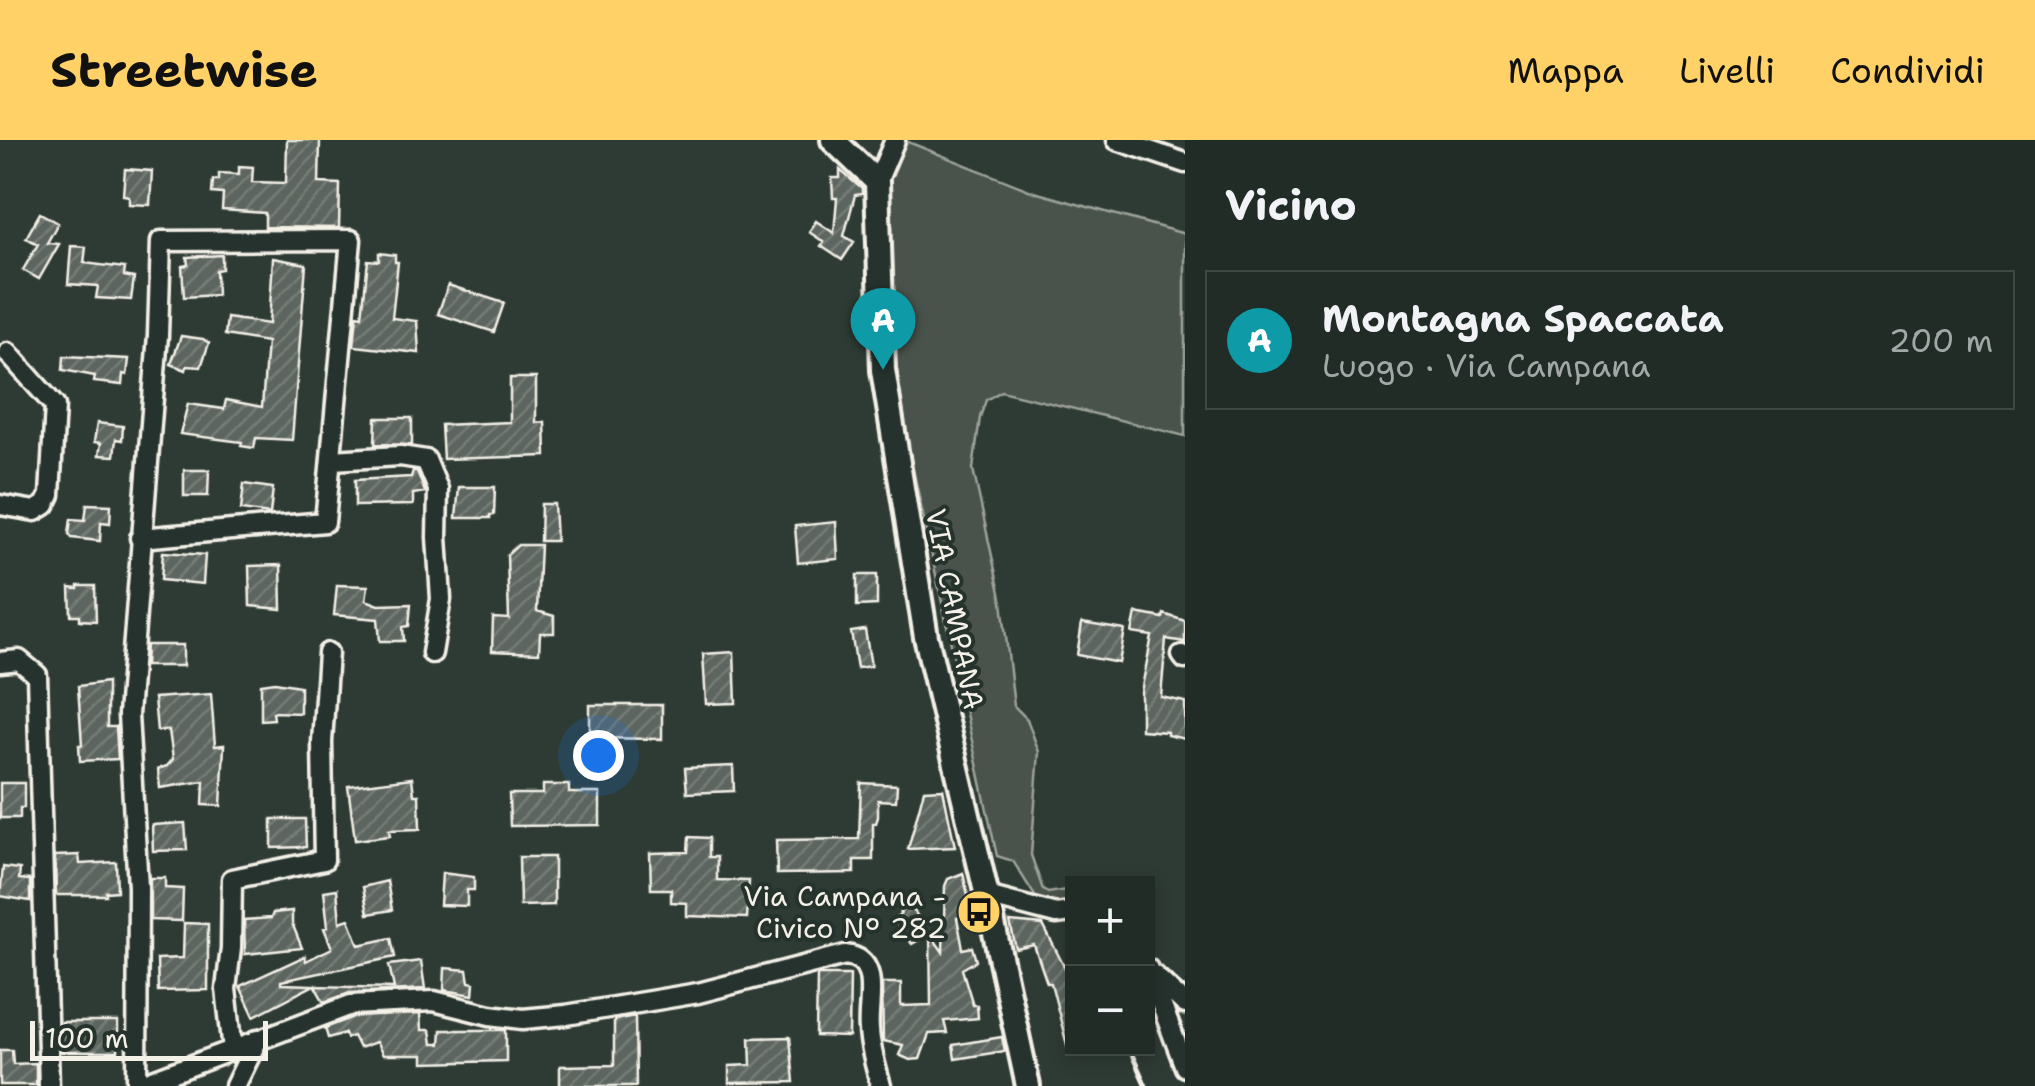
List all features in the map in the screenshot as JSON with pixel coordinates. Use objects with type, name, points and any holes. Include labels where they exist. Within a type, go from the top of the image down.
[{"type":"main road","points":[[833,140],[877,182]]},
{"type":"main road","name":"VIA CAMPANA","points":[[877,182],[884,370],[926,637],[988,896],[1028,1086]]},
{"type":"street","name":"VIA CAMPANA","points":[[877,182],[896,140]]},
{"type":"street","points":[[1117,140],[1185,162]]},
{"type":"street","points":[[140,538],[325,522],[350,240],[161,240],[158,335],[140,538],[128,715],[138,887],[137,1086],[351,1005],[434,1001],[522,1019],[566,1015],[698,993],[846,955],[857,956],[865,963],[870,977],[868,1029],[881,1086]]},
{"type":"street","points":[[0,505],[35,511],[46,504],[50,496],[54,426],[54,406],[8,354]]},
{"type":"street","points":[[332,460],[400,456],[426,460],[438,489],[441,599],[432,652]]},
{"type":"street","points":[[233,1050],[226,989],[232,878],[324,860],[322,742],[328,653]]},
{"type":"street","points":[[0,662],[19,660],[37,674],[49,1086]]},
{"type":"street","points":[[988,896],[1056,914],[1065,913]]},
{"type":"street","points":[[1155,977],[1185,1004]]},
{"type":"street","points":[[1155,988],[1185,1067]]},
{"type":"street","points":[[235,1086],[258,1039]]},
{"type":"shaded area","points":[[903,140],[1034,192],[1185,234],[1185,436],[1001,391],[986,400],[980,417],[973,469],[1002,602],[1014,706],[1027,719],[1039,752],[1031,855],[1043,890],[1065,890],[1065,902],[1040,904],[1013,861],[997,856],[903,423],[884,255],[884,184]]},
{"type":"building","points":[[287,140],[320,140],[319,183],[340,184],[339,228],[265,227],[265,213],[222,210],[223,194],[212,193],[213,180],[219,180],[219,173],[239,174],[239,166],[253,167],[252,182],[286,183]]},
{"type":"building","points":[[125,169],[152,171],[150,205],[129,204],[129,196],[123,195]]},
{"type":"building","points":[[840,170],[862,189],[862,194],[855,195],[844,236],[854,242],[842,260],[809,232],[816,221],[834,233],[837,198],[833,198],[832,178],[840,178]]},
{"type":"building","points":[[40,213],[58,223],[47,243],[59,244],[39,279],[23,270],[38,244],[26,238]]},
{"type":"building","points":[[71,246],[86,247],[84,263],[125,268],[124,276],[134,278],[131,300],[96,298],[98,286],[68,284]]},
{"type":"building","points":[[379,253],[395,255],[398,262],[392,318],[417,321],[419,353],[354,346],[357,315],[362,316],[368,260],[379,261]]},
{"type":"building","points":[[222,255],[222,269],[216,270],[217,295],[184,297],[182,266],[188,265],[187,257]]},
{"type":"building","points":[[273,258],[306,264],[292,440],[256,438],[254,448],[241,446],[242,442],[180,434],[188,404],[224,409],[226,400],[262,407],[267,342],[225,335],[227,318],[269,324]]},
{"type":"building","points":[[448,285],[504,303],[494,332],[438,314]]},
{"type":"building","points":[[181,336],[209,343],[201,367],[187,366],[186,370],[171,364]]},
{"type":"building","points":[[64,356],[129,359],[127,375],[123,374],[122,385],[94,382],[95,376],[63,370]]},
{"type":"building","points":[[510,378],[536,378],[536,423],[545,422],[546,456],[443,459],[441,425],[510,422]]},
{"type":"building","points":[[376,418],[412,418],[412,445],[375,444]]},
{"type":"building","points":[[97,423],[123,426],[122,440],[116,439],[114,456],[99,455],[101,443],[94,442]]},
{"type":"building","points":[[184,470],[209,470],[208,496],[184,496]]},
{"type":"building","points":[[417,471],[425,492],[413,494],[413,505],[355,506],[355,480],[411,477]]},
{"type":"building","points":[[244,484],[273,488],[270,514],[241,510]]},
{"type":"building","points":[[459,487],[495,487],[494,515],[456,518]]},
{"type":"building","points":[[87,504],[111,505],[110,523],[101,522],[100,541],[72,538],[69,534],[71,519],[85,520]]},
{"type":"building","points":[[541,504],[554,504],[556,541],[540,541]]},
{"type":"building","points":[[836,522],[838,559],[798,563],[795,526]]},
{"type":"building","points":[[518,545],[540,545],[537,611],[554,616],[554,633],[540,633],[539,653],[492,651],[493,618],[509,619],[507,555]]},
{"type":"building","points":[[163,552],[205,555],[203,584],[161,580]]},
{"type":"building","points":[[281,565],[282,609],[250,606],[249,566]]},
{"type":"building","points":[[857,575],[877,575],[877,605],[857,606]]},
{"type":"building","points":[[337,585],[368,586],[366,600],[379,605],[411,604],[409,626],[403,627],[404,641],[380,641],[378,619],[334,615]]},
{"type":"building","points":[[95,586],[96,621],[71,615],[70,588]]},
{"type":"building","points":[[1136,613],[1163,618],[1164,614],[1185,621],[1185,642],[1166,639],[1161,697],[1185,702],[1185,739],[1167,732],[1141,730],[1141,692],[1152,636],[1132,633]]},
{"type":"building","points":[[1082,623],[1125,630],[1119,663],[1077,655]]},
{"type":"building","points":[[865,630],[871,666],[857,668],[851,632]]},
{"type":"building","points":[[146,645],[183,645],[183,666],[145,666]]},
{"type":"building","points":[[734,652],[736,703],[706,704],[703,654]]},
{"type":"building","points":[[107,682],[107,727],[116,727],[118,759],[80,761],[78,686]]},
{"type":"building","points":[[261,684],[300,686],[300,713],[273,712],[274,719],[261,720]]},
{"type":"building","points":[[211,694],[215,746],[224,745],[221,806],[203,805],[204,781],[160,788],[158,769],[173,759],[169,730],[157,731],[154,698]]},
{"type":"building","points":[[590,705],[662,705],[662,739],[590,738]]},
{"type":"building","points":[[733,766],[734,791],[687,793],[685,768]]},
{"type":"building","points":[[412,778],[414,795],[419,795],[420,829],[389,830],[390,836],[355,840],[348,786]]},
{"type":"building","points":[[0,783],[24,783],[20,818],[0,818]]},
{"type":"building","points":[[861,783],[897,785],[896,801],[878,800],[878,817],[873,823],[873,860],[854,860],[854,873],[777,874],[776,840],[859,839]]},
{"type":"building","points":[[543,785],[569,785],[569,793],[600,793],[600,825],[510,826],[509,794],[543,794]]},
{"type":"building","points":[[943,789],[955,847],[908,849],[924,790]]},
{"type":"building","points":[[272,819],[305,819],[306,847],[272,848]]},
{"type":"building","points":[[185,823],[187,850],[153,851],[152,825]]},
{"type":"building","points":[[689,837],[709,838],[709,857],[717,857],[717,880],[749,881],[747,918],[687,916],[687,903],[671,902],[671,889],[651,889],[650,853],[688,852]]},
{"type":"building","points":[[79,855],[80,864],[116,862],[117,891],[106,895],[56,895],[55,856]]},
{"type":"building","points":[[519,857],[554,857],[554,905],[520,906]]},
{"type":"building","points":[[3,867],[20,869],[19,879],[30,880],[30,901],[0,896]]},
{"type":"building","points":[[442,873],[474,877],[474,890],[467,890],[467,906],[440,905]]},
{"type":"building","points":[[963,873],[972,914],[957,918],[963,949],[972,947],[976,961],[962,969],[973,1005],[977,1005],[978,1018],[944,1021],[947,1033],[929,1034],[920,1059],[910,1060],[899,1055],[903,1045],[883,1041],[882,983],[901,983],[901,1006],[931,1005],[930,934],[912,944],[894,921],[907,905],[914,911],[943,952],[945,886],[948,879]]},
{"type":"building","points":[[150,878],[165,878],[165,888],[183,889],[182,921],[150,920]]},
{"type":"building","points":[[387,881],[392,910],[368,914],[363,887]]},
{"type":"building","points":[[337,889],[340,922],[349,919],[359,945],[391,938],[395,957],[281,981],[314,985],[254,1016],[240,986],[332,948],[324,928],[328,927],[324,891]]},
{"type":"building","points":[[292,911],[292,923],[302,948],[245,954],[244,920],[271,918],[273,913]]},
{"type":"building","points":[[1010,922],[1043,925],[1065,968],[1065,1037],[1051,983],[1047,983],[1034,945],[1016,949]]},
{"type":"building","points":[[184,923],[208,924],[208,990],[158,991],[157,959],[183,958]]},
{"type":"building","points":[[421,961],[425,989],[350,993],[324,1002],[315,986],[394,988],[389,965]]},
{"type":"building","points":[[445,968],[467,970],[469,982],[474,983],[473,995],[444,990]]},
{"type":"building","points":[[817,975],[850,975],[849,1037],[816,1036]]},
{"type":"building","points":[[420,1014],[421,1030],[430,1030],[432,1044],[440,1044],[441,1030],[506,1030],[506,1061],[423,1063],[423,1055],[383,1055],[376,1042],[359,1048],[353,1036],[347,1038],[345,1033],[328,1038],[325,1028],[354,1017]]},
{"type":"building","points":[[635,1016],[636,1086],[560,1086],[560,1066],[614,1065],[614,1020]]},
{"type":"building","points":[[61,1022],[118,1022],[118,1052],[61,1052]]},
{"type":"building","points":[[790,1037],[794,1082],[729,1083],[729,1066],[751,1065],[750,1038]]},
{"type":"building","points":[[1002,1037],[1005,1051],[955,1059],[953,1045]]},
{"type":"building","points":[[0,1050],[12,1050],[13,1064],[36,1063],[36,1085],[0,1085]]},
{"type":"railway","points":[[1133,1056],[1146,1086]]},
{"type":"place","name":"Montagna Spaccata","points":[[883,370]]},
{"type":"place","name":"Via Campana - Civico N° 282","points":[[979,912]]}]
